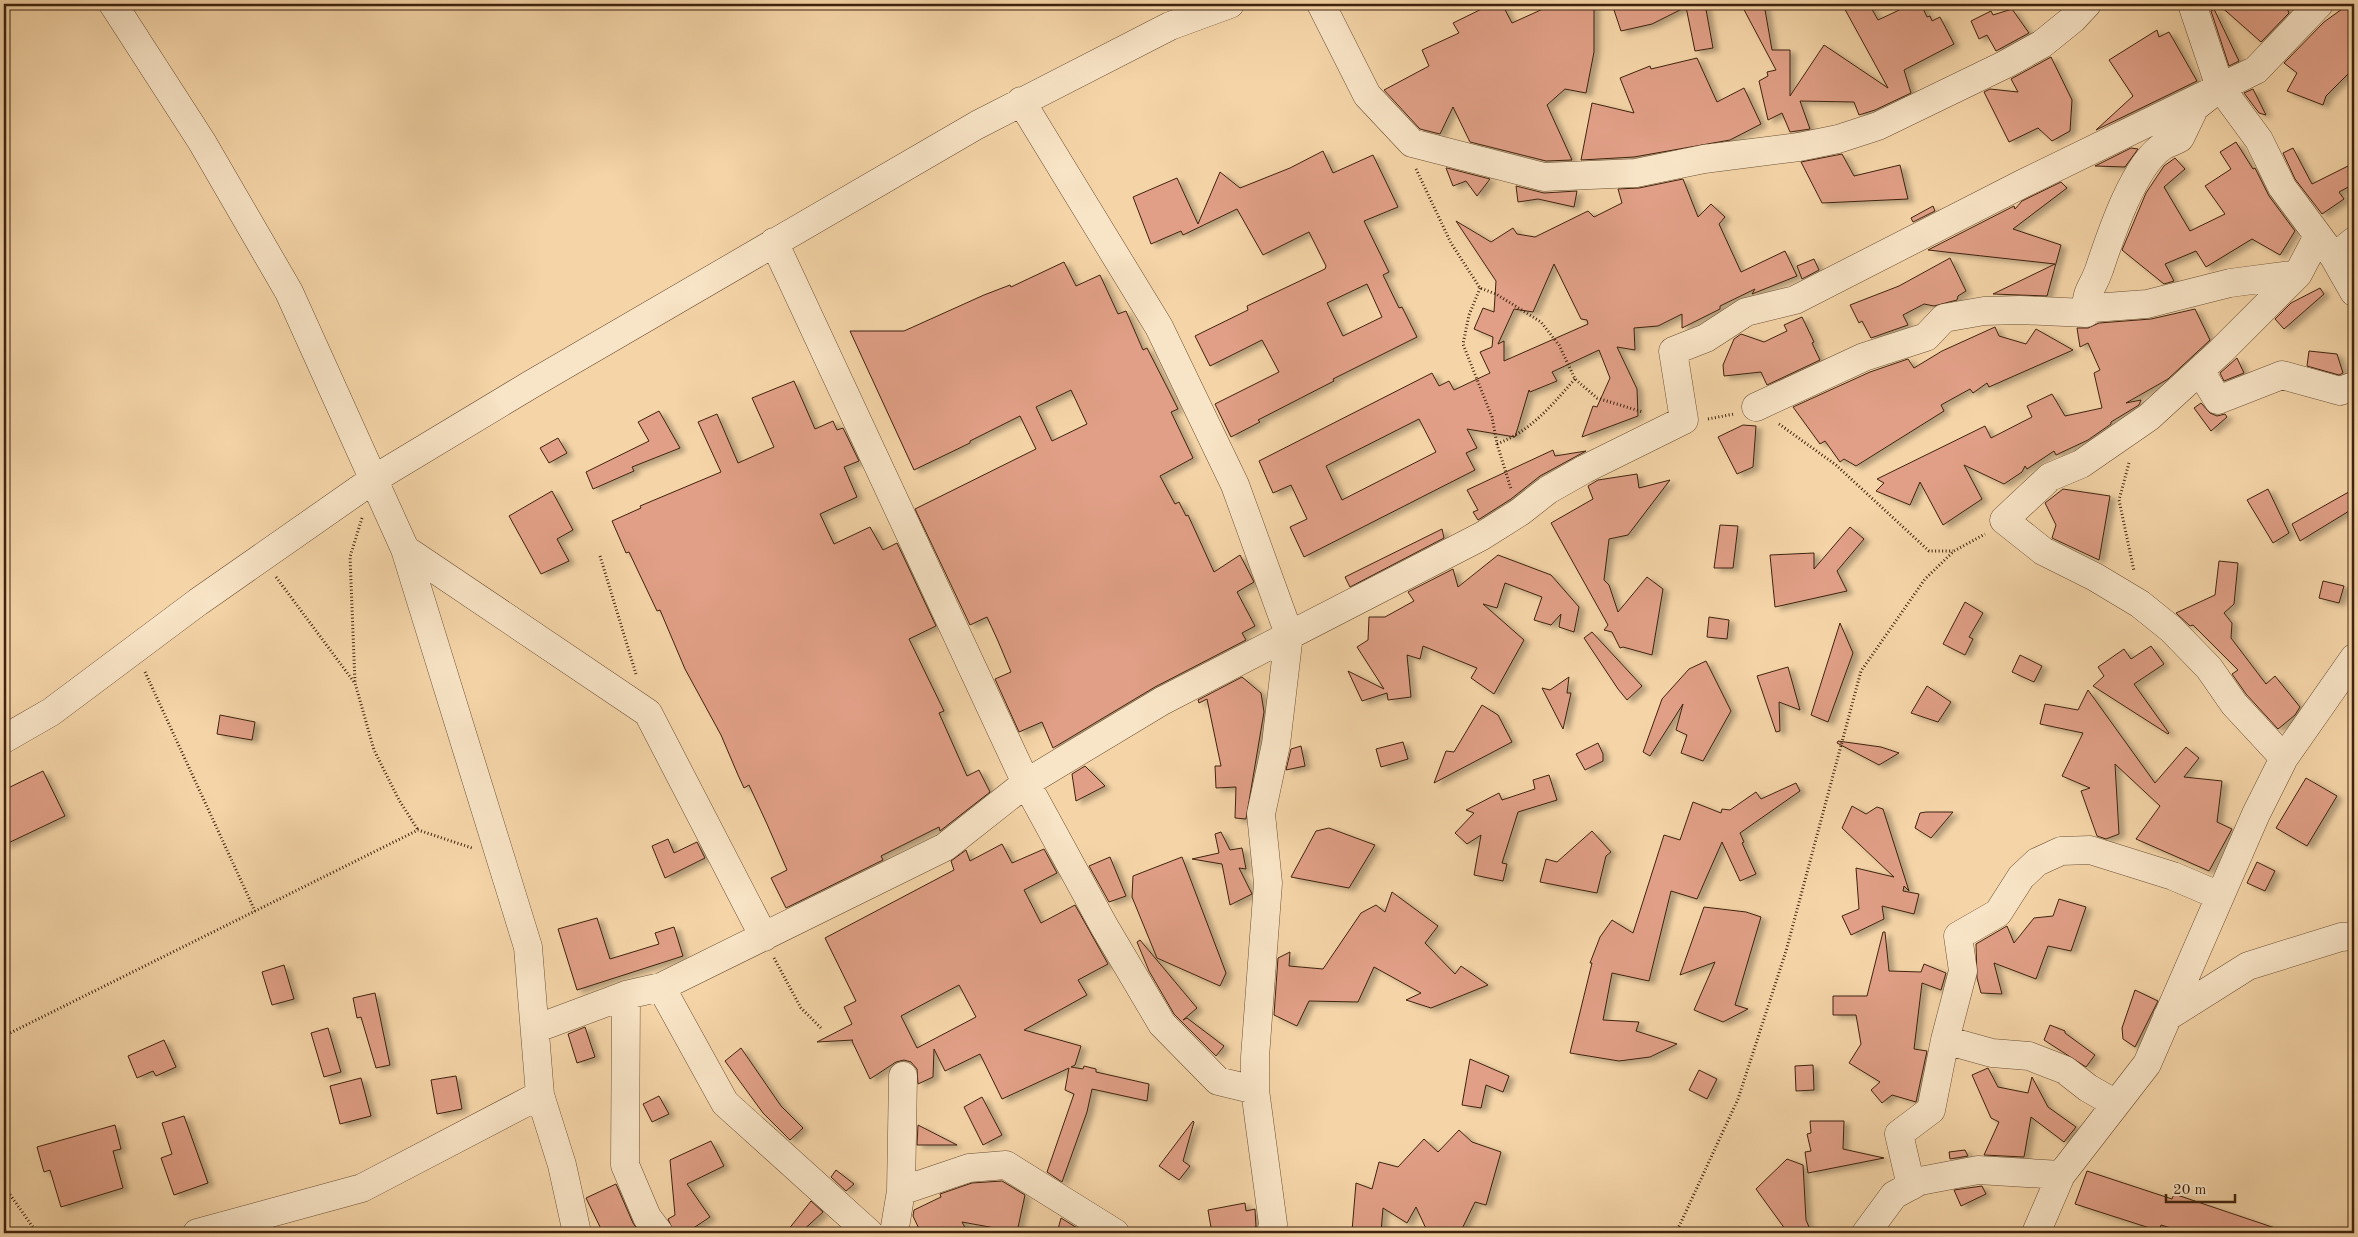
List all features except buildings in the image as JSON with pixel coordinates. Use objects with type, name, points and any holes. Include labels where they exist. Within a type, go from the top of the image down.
[{"type":"street","points":[[113,4],[202,142],[288,292],[406,549],[528,947],[540,1095],[562,1165],[577,1233]]},
{"type":"street","points":[[4,739],[51,712],[198,602],[374,479],[774,242],[1022,101],[1170,26],[1230,4]]},
{"type":"street","points":[[1321,4],[1367,95],[1412,143],[1544,177],[1636,173],[1704,158],[1799,147],[1838,140],[1878,126],[2006,64],[2042,44],[2073,19],[2087,4]]},
{"type":"street","points":[[2192,4],[2220,87],[2259,140],[2282,187],[2318,236],[2344,249],[2354,292]]},
{"type":"street","points":[[535,1029],[626,995],[661,987],[945,847],[1026,783],[1162,701],[1482,536],[1520,512],[1548,490],[1585,469],[1684,420],[1673,351],[1706,338],[1746,312],[1795,300],[2024,182],[2256,70],[2319,4]]},
{"type":"street","points":[[2086,313],[2086,296],[2098,274],[2125,200],[2144,168],[2162,147],[2180,138],[2195,107],[2220,87]]},
{"type":"street","points":[[1022,101],[1159,327],[1235,485],[1289,634],[1276,744],[1261,814],[1268,883],[1254,1057],[1255,1090],[1273,1224],[1271,1233]]},
{"type":"street","points":[[2284,758],[2234,704],[2203,661],[2171,629],[2095,576],[2043,551],[2004,520],[2050,477],[2081,464],[2149,417],[2200,371],[2298,274],[2318,236]]},
{"type":"street","points":[[774,242],[1026,783],[1104,926],[1162,1024],[1218,1081],[1255,1090]]},
{"type":"street","points":[[1756,407],[1864,358],[1926,337],[1944,318],[1984,311],[2020,310],[2086,313],[2093,308],[2147,304],[2230,284],[2298,274]]},
{"type":"street","points":[[2200,371],[2218,400],[2282,375],[2340,391],[2354,386]]},
{"type":"street","points":[[406,549],[648,713],[764,937]]},
{"type":"street","points":[[2036,1233],[2061,1175],[2146,1064],[2256,814],[2284,758],[2354,658]]},
{"type":"street","points":[[1911,1186],[1900,1134],[1931,1110],[1944,1040],[1963,971],[1958,936],[1998,913],[2021,877],[2037,862],[2061,851],[2090,850],[2173,876],[2220,896]]},
{"type":"street","points":[[2167,1017],[2248,966],[2341,937],[2354,936]]},
{"type":"street","points":[[661,987],[725,1103],[869,1233]]},
{"type":"street","points":[[626,995],[625,1164],[647,1217],[658,1233]]},
{"type":"street","points":[[1944,1040],[1992,1053],[2030,1056],[2065,1070],[2088,1088],[2116,1104]]},
{"type":"street","points":[[894,1233],[901,1191],[903,1076]]},
{"type":"street","points":[[197,1233],[362,1188],[540,1095]]},
{"type":"street","points":[[901,1191],[970,1168],[1006,1165],[1114,1233]]},
{"type":"street","points":[[1866,1233],[1894,1195],[1920,1181],[1978,1170],[2061,1175]]},
{"type":"path","points":[[1412,143],[1417,170],[1451,243],[1480,288],[1496,294],[1541,322],[1559,345],[1575,379],[1597,398],[1647,412]]},
{"type":"path","points":[[1480,288],[1469,315],[1463,344],[1492,417],[1496,444],[1520,512]]},
{"type":"path","points":[[1496,444],[1517,436],[1539,420],[1575,379]]},
{"type":"path","points":[[1684,420],[1719,418],[1756,407],[1836,465],[1929,551],[1954,552]]},
{"type":"path","points":[[2123,594],[2135,575],[2119,500],[2131,458]]},
{"type":"path","points":[[374,479],[350,557],[355,683],[374,750],[399,800],[418,830],[501,857]]},
{"type":"path","points":[[1676,1233],[1738,1099],[1786,950],[1861,672],[1925,578],[1954,552],[2004,520]]},
{"type":"path","points":[[600,556],[637,676]]},
{"type":"path","points":[[262,558],[355,683]]},
{"type":"path","points":[[135,649],[255,911]]},
{"type":"path","points":[[4,1036],[418,830]]},
{"type":"path","points":[[764,937],[801,1008],[822,1029]]},
{"type":"path","points":[[4,1186],[37,1233]]}]
